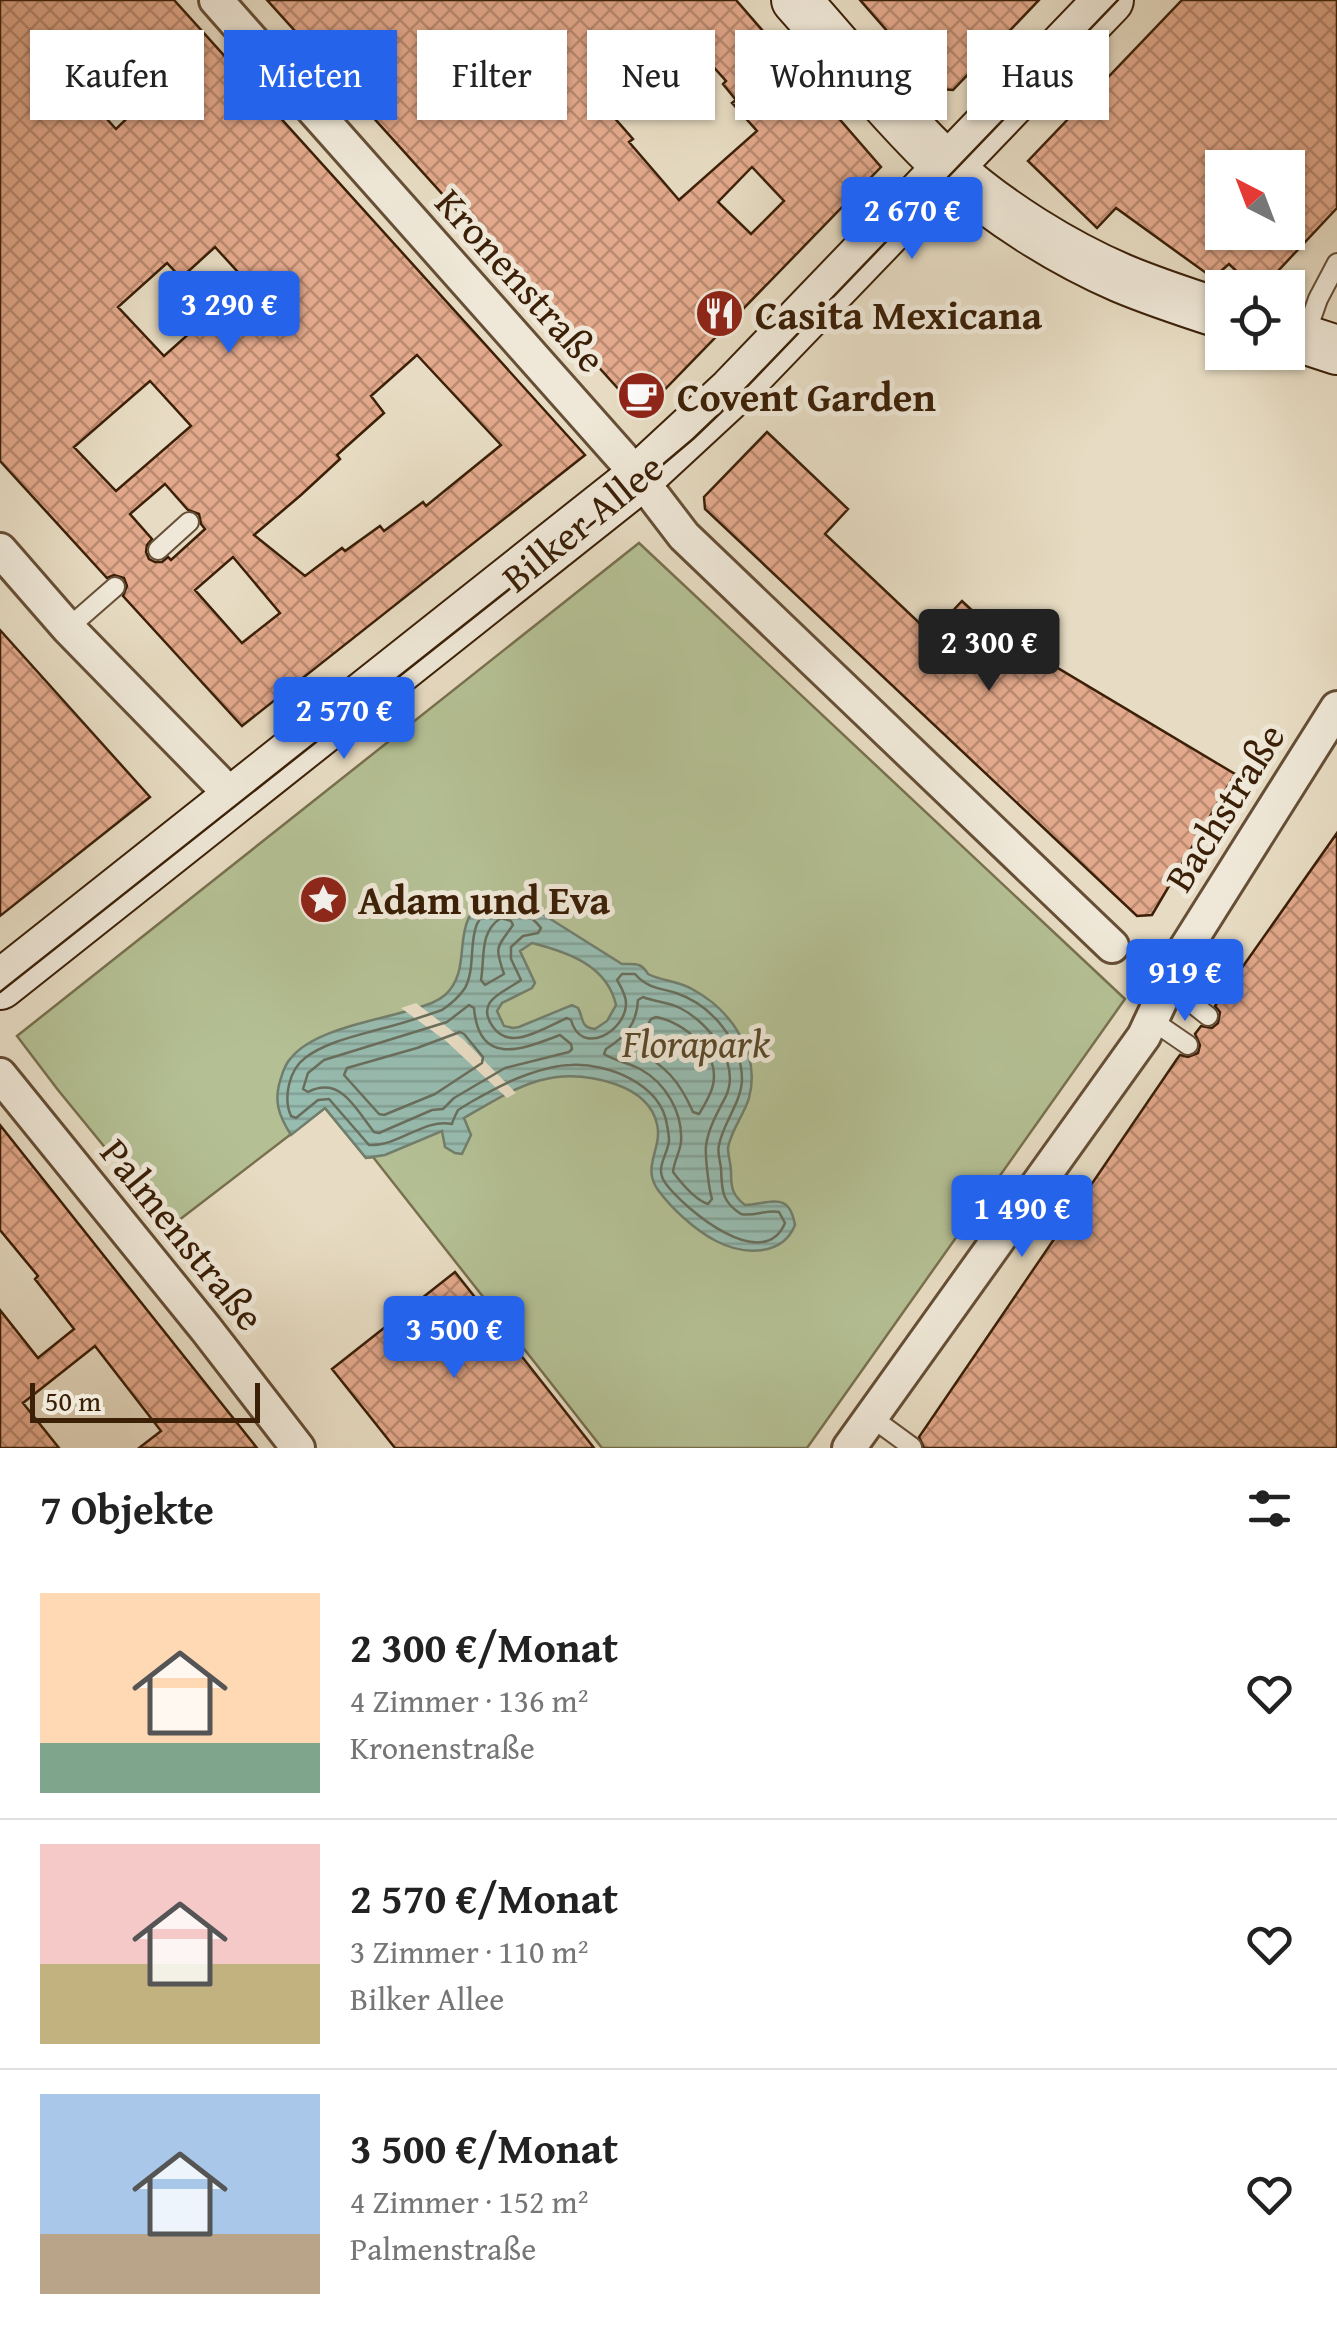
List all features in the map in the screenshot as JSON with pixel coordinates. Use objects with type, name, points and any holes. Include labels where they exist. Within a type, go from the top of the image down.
[{"type":"street","name":"Kronenstraße","points":[[216,0],[639,478],[684,536],[1112,946]]},
{"type":"street","points":[[796,0],[949,168],[998,207],[1078,256],[1142,287],[1205,308]]},
{"type":"street","name":"Bilker Allee","points":[[0,985],[639,478],[733,392],[1109,0]]},
{"type":"street","points":[[0,550],[68,628],[235,798]]},
{"type":"street","name":"Bachstraße","points":[[849,1448],[1144,1036],[1184,952],[1251,842],[1334,721]]},
{"type":"street","name":"Palmenstraße","points":[[0,1075],[298,1448]]},
{"type":"lane","points":[[1316,346],[1318,299],[1337,263]]},
{"type":"lane","points":[[158,550],[190,522]]},
{"type":"lane","points":[[68,628],[115,587]]},
{"type":"lane","points":[[1168,984],[1208,1016]]},
{"type":"lane","points":[[1153,1020],[1188,1045]]},
{"type":"lane","points":[[871,1417],[912,1447]]},
{"type":"green space","name":"Florapark","points":[[639,543],[1125,999],[807,1448],[602,1448],[373,1157],[366,1158],[325,1108],[170,1227],[17,1036]]},
{"type":"water","points":[[498,895],[525,903],[622,964],[637,964],[648,974],[692,989],[730,1021],[747,1049],[752,1081],[747,1104],[728,1148],[732,1186],[745,1205],[777,1202],[788,1207],[795,1225],[781,1243],[761,1250],[738,1249],[716,1241],[684,1218],[653,1182],[658,1133],[651,1109],[629,1090],[593,1078],[554,1077],[536,1082],[464,1118],[471,1135],[462,1154],[445,1147],[442,1131],[385,1155],[366,1158],[325,1108],[291,1135],[277,1101],[289,1060],[332,1032],[424,1006],[445,995],[459,969],[465,927],[481,904]],"holes":[[[532,943],[572,956],[595,970],[616,1005],[607,1021],[595,1029],[587,1027],[578,1008],[572,1005],[519,1027],[504,1026],[497,1011],[502,1003],[535,983],[520,951]]]},
{"type":"pier","points":[[416,1003],[464,1040],[516,1093],[507,1098],[446,1041],[401,1008]]},
{"type":"building","points":[[0,0],[174,0],[201,30],[30,30],[30,120],[108,120],[116,129],[125,120],[204,120],[204,33],[224,55],[224,120],[282,120],[585,455],[242,726],[123,596],[127,586],[124,578],[107,578],[0,461]],"holes":[[[215,247],[247,282],[164,356],[118,307],[167,263],[181,278]],[[417,355],[501,445],[426,506],[423,502],[384,531],[380,526],[305,576],[254,535],[340,459],[337,455],[384,413],[371,396]],[[150,381],[191,426],[116,491],[74,447]],[[165,484],[188,510],[199,514],[205,529],[171,560],[168,557],[155,562],[146,552],[152,539],[130,514]],[[233,557],[280,613],[242,643],[195,590]]]},
{"type":"building","points":[[267,0],[736,0],[762,30],[735,30],[735,99],[715,69],[715,30],[587,30],[587,120],[616,120],[633,139],[629,142],[679,200],[757,131],[747,120],[840,120],[881,167],[641,414],[375,120],[397,120],[397,30],[294,30]],"holes":[[[752,167],[784,201],[751,234],[718,202]]]},
{"type":"building","points":[[860,0],[1039,0],[1010,30],[967,30],[967,75],[953,90],[947,90],[947,30],[886,30]]},
{"type":"building","points":[[1182,0],[1337,0],[1337,208],[1305,242],[1305,150],[1205,150],[1205,250],[1298,250],[1279,270],[1235,270],[1229,264],[1222,270],[1205,272],[1116,208],[1097,228],[1028,161],[1067,120],[1109,120],[1109,76]]},
{"type":"building","points":[[767,432],[848,509],[825,534],[931,634],[962,601],[991,628],[1235,774],[1152,915],[1137,916],[705,509],[704,497]]},
{"type":"building","points":[[0,630],[150,797],[0,916]]},
{"type":"building","points":[[1337,833],[1337,1448],[924,1448],[919,1437],[1177,1059],[1180,1055],[1198,1053],[1200,1045],[1195,1034],[1201,1026],[1212,1028],[1218,1023],[1220,1012],[1215,1006]]},
{"type":"building","points":[[0,1125],[257,1448],[139,1448],[161,1431],[95,1346],[23,1403],[59,1448],[0,1448],[0,1310],[38,1358],[74,1329],[0,1230]]},
{"type":"building","points":[[455,1272],[594,1448],[395,1448],[332,1369]]},
{"type":"tram line","points":[[0,992],[603,515],[693,439],[1118,0]]},
{"type":"place","name":"Casita Mexicana","points":[[720,314]]},
{"type":"place","name":"Covent Garden","points":[[642,396]]},
{"type":"place","name":"Adam und Eva","points":[[323,899]]}]
